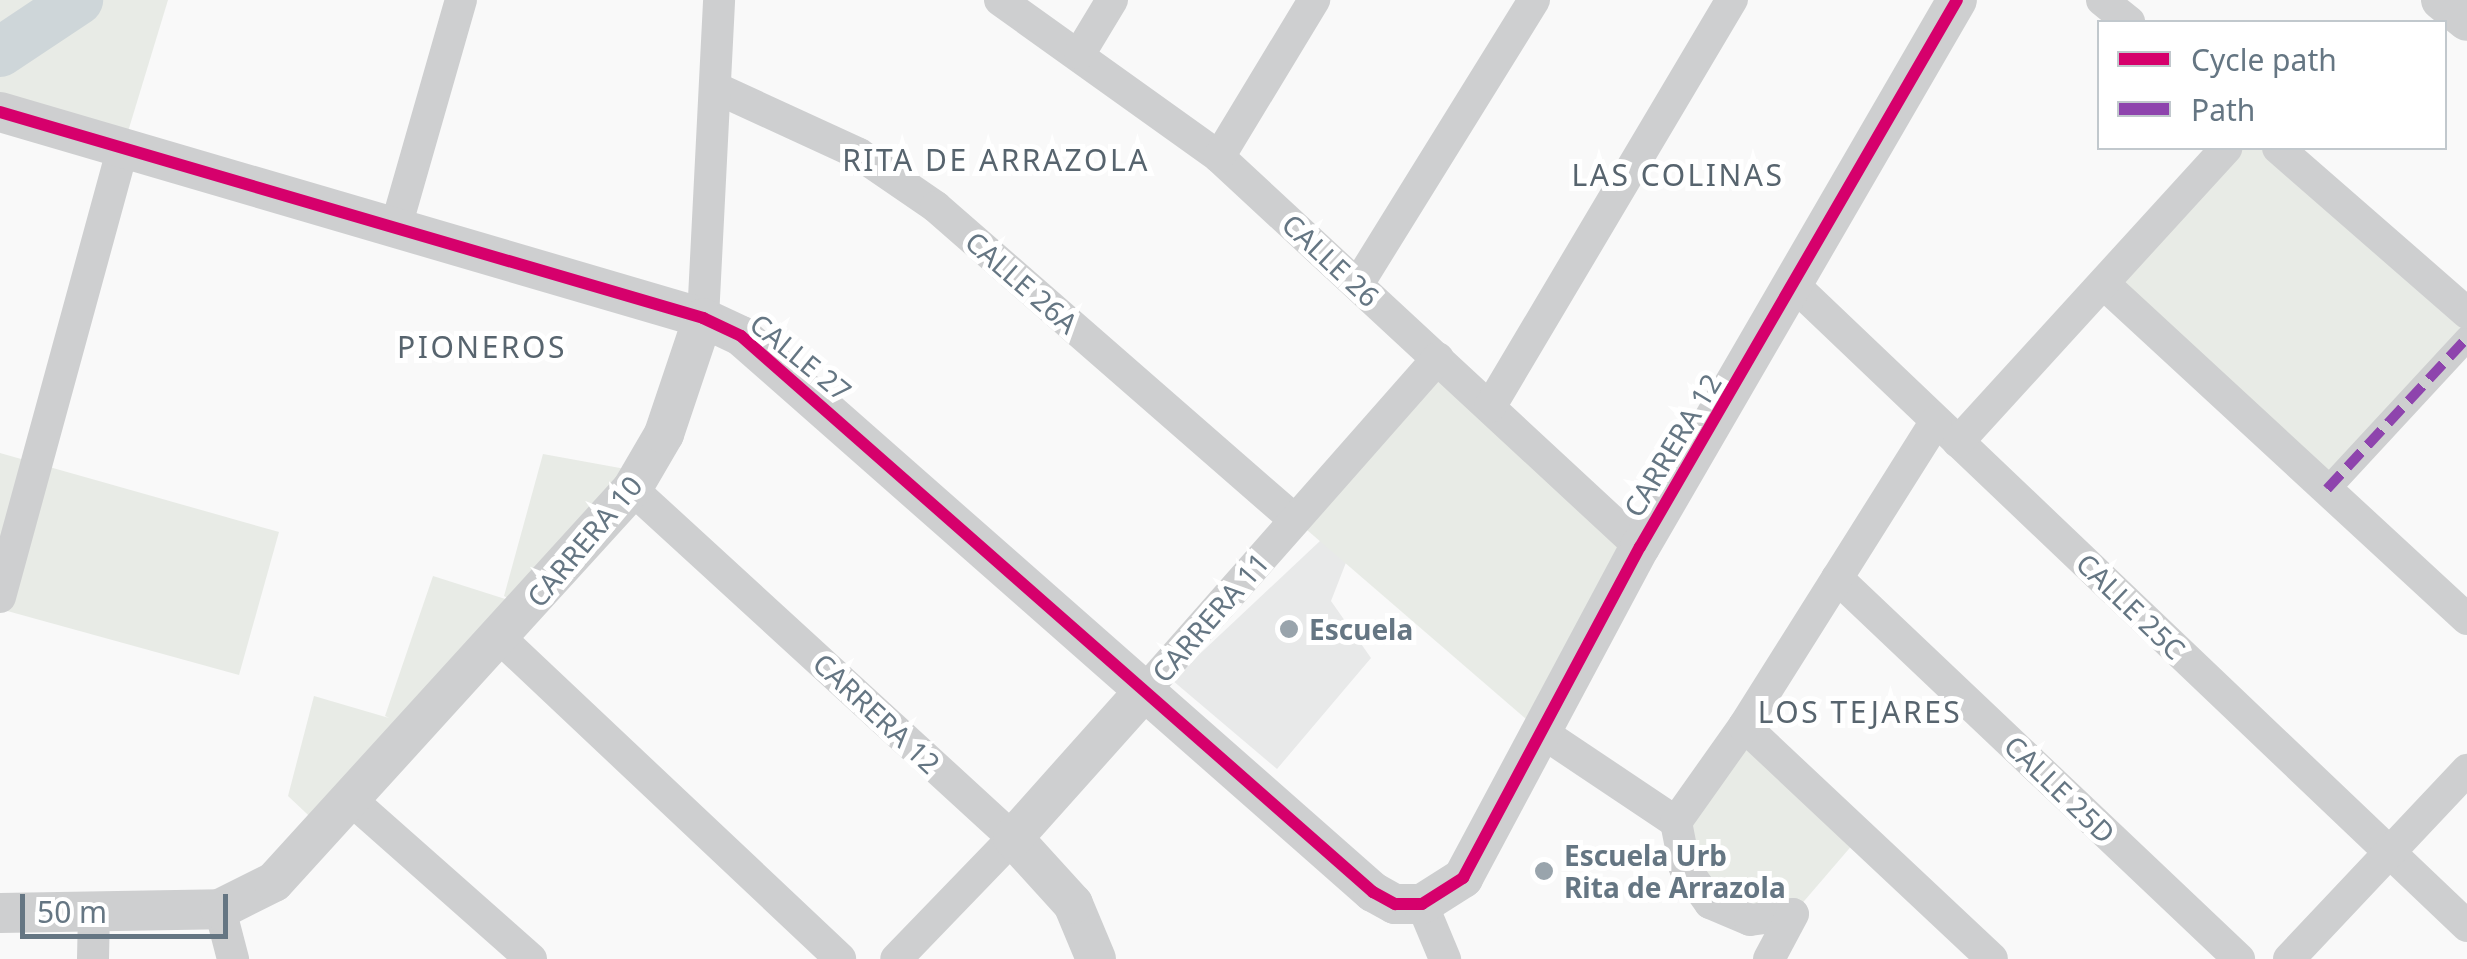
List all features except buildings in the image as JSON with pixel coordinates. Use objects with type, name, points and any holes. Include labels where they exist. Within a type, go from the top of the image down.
[{"type":"street","points":[[395,230],[461,0]]},
{"type":"street","name":"CARRERA 10","points":[[220,909],[274,882],[501,639],[632,488],[664,434],[703,318],[718,90],[718,0]]},
{"type":"street","name":"CALLE 26","points":[[1000,0],[1080,52],[1219,157],[1640,547]]},
{"type":"street","points":[[1080,52],[1112,0]]},
{"type":"street","points":[[1219,157],[1314,0]]},
{"type":"street","points":[[1358,284],[1534,0]]},
{"type":"street","points":[[1490,407],[1732,0]]},
{"type":"street","name":"CARRERA 12","points":[[1422,904],[1463,878],[1640,547],[1795,286],[1957,0]]},
{"type":"street","points":[[2102,0],[2127,20]]},
{"type":"street","points":[[2441,0],[2467,21]]},
{"type":"street","name":"CALLE 26A","points":[[718,90],[859,154],[936,206],[1295,520]]},
{"type":"street","name":"CALLE 27","points":[[0,112],[703,318],[774,361],[1142,694],[1373,892],[1395,904],[1422,904]]},
{"type":"street","points":[[0,597],[123,148]]},
{"type":"street","points":[[1676,822],[1744,726],[1837,578],[1947,432],[2104,284],[2224,150]]},
{"type":"street","points":[[2280,150],[2467,313]]},
{"type":"street","points":[[2104,284],[2467,619]]},
{"type":"street","name":"CALLE 25C","points":[[1795,286],[2467,926]]},
{"type":"street","points":[[2327,488],[2467,338]]},
{"type":"street","name":"CARRERA 11","points":[[896,959],[1142,694],[1438,358]]},
{"type":"street","name":"CARRERA 12","points":[[632,488],[1012,838],[1073,904],[1096,959]]},
{"type":"street","name":"CALLE 25D","points":[[1837,578],[2239,959]]},
{"type":"street","points":[[501,639],[840,959]]},
{"type":"street","points":[[1744,726],[1960,946],[1992,959]]},
{"type":"street","points":[[1540,731],[1676,822],[1685,868],[1710,902],[1750,920],[1792,914],[1769,959]]},
{"type":"street","points":[[2289,959],[2467,770]]},
{"type":"street","points":[[349,798],[531,959]]},
{"type":"street","points":[[1422,904],[1445,959]]},
{"type":"street","points":[[0,913],[220,909],[233,959]]},
{"type":"street","points":[[93,959],[94,911]]},
{"type":"shaded area","points":[[0,0],[168,0],[123,148],[0,113]]},
{"type":"shaded area","points":[[2224,150],[2280,150],[2467,313],[2467,338],[2327,489],[2104,284]]},
{"type":"shaded area","points":[[1438,358],[1640,547],[1540,731],[1307,530]]},
{"type":"shaded area","points":[[0,453],[279,532],[239,675],[0,609]]},
{"type":"shaded area","points":[[543,454],[642,472],[323,829],[288,796],[314,696],[389,718],[385,716],[433,576],[515,602],[504,596]]},
{"type":"shaded area","name":"Escuela","points":[[1321,540],[1347,560],[1331,601],[1371,658],[1277,769],[1172,680]]},
{"type":"shaded area","points":[[1744,726],[1860,836],[1793,914],[1710,903],[1676,822]]},
{"type":"waterway","points":[[0,52],[78,0]]},
{"type":"marked path","points":[[2327,489],[2467,338]]},
{"type":"cycle path","points":[[0,112],[703,318],[741,336],[1373,892],[1395,904],[1422,904],[1463,878],[1640,547],[1957,0]]},
{"type":"place","name":"Escuela","points":[[1289,629]]},
{"type":"place","name":"Escuela Urb Rita de Arrazola","points":[[1544,871]]},
{"type":"district","name":"RITA DE ARRAZOLA","points":[[996,160]]},
{"type":"district","name":"LAS COLINAS","points":[[1678,175]]},
{"type":"district","name":"PIONEROS","points":[[482,347]]},
{"type":"district","name":"LOS TEJARES","points":[[1860,712]]}]
